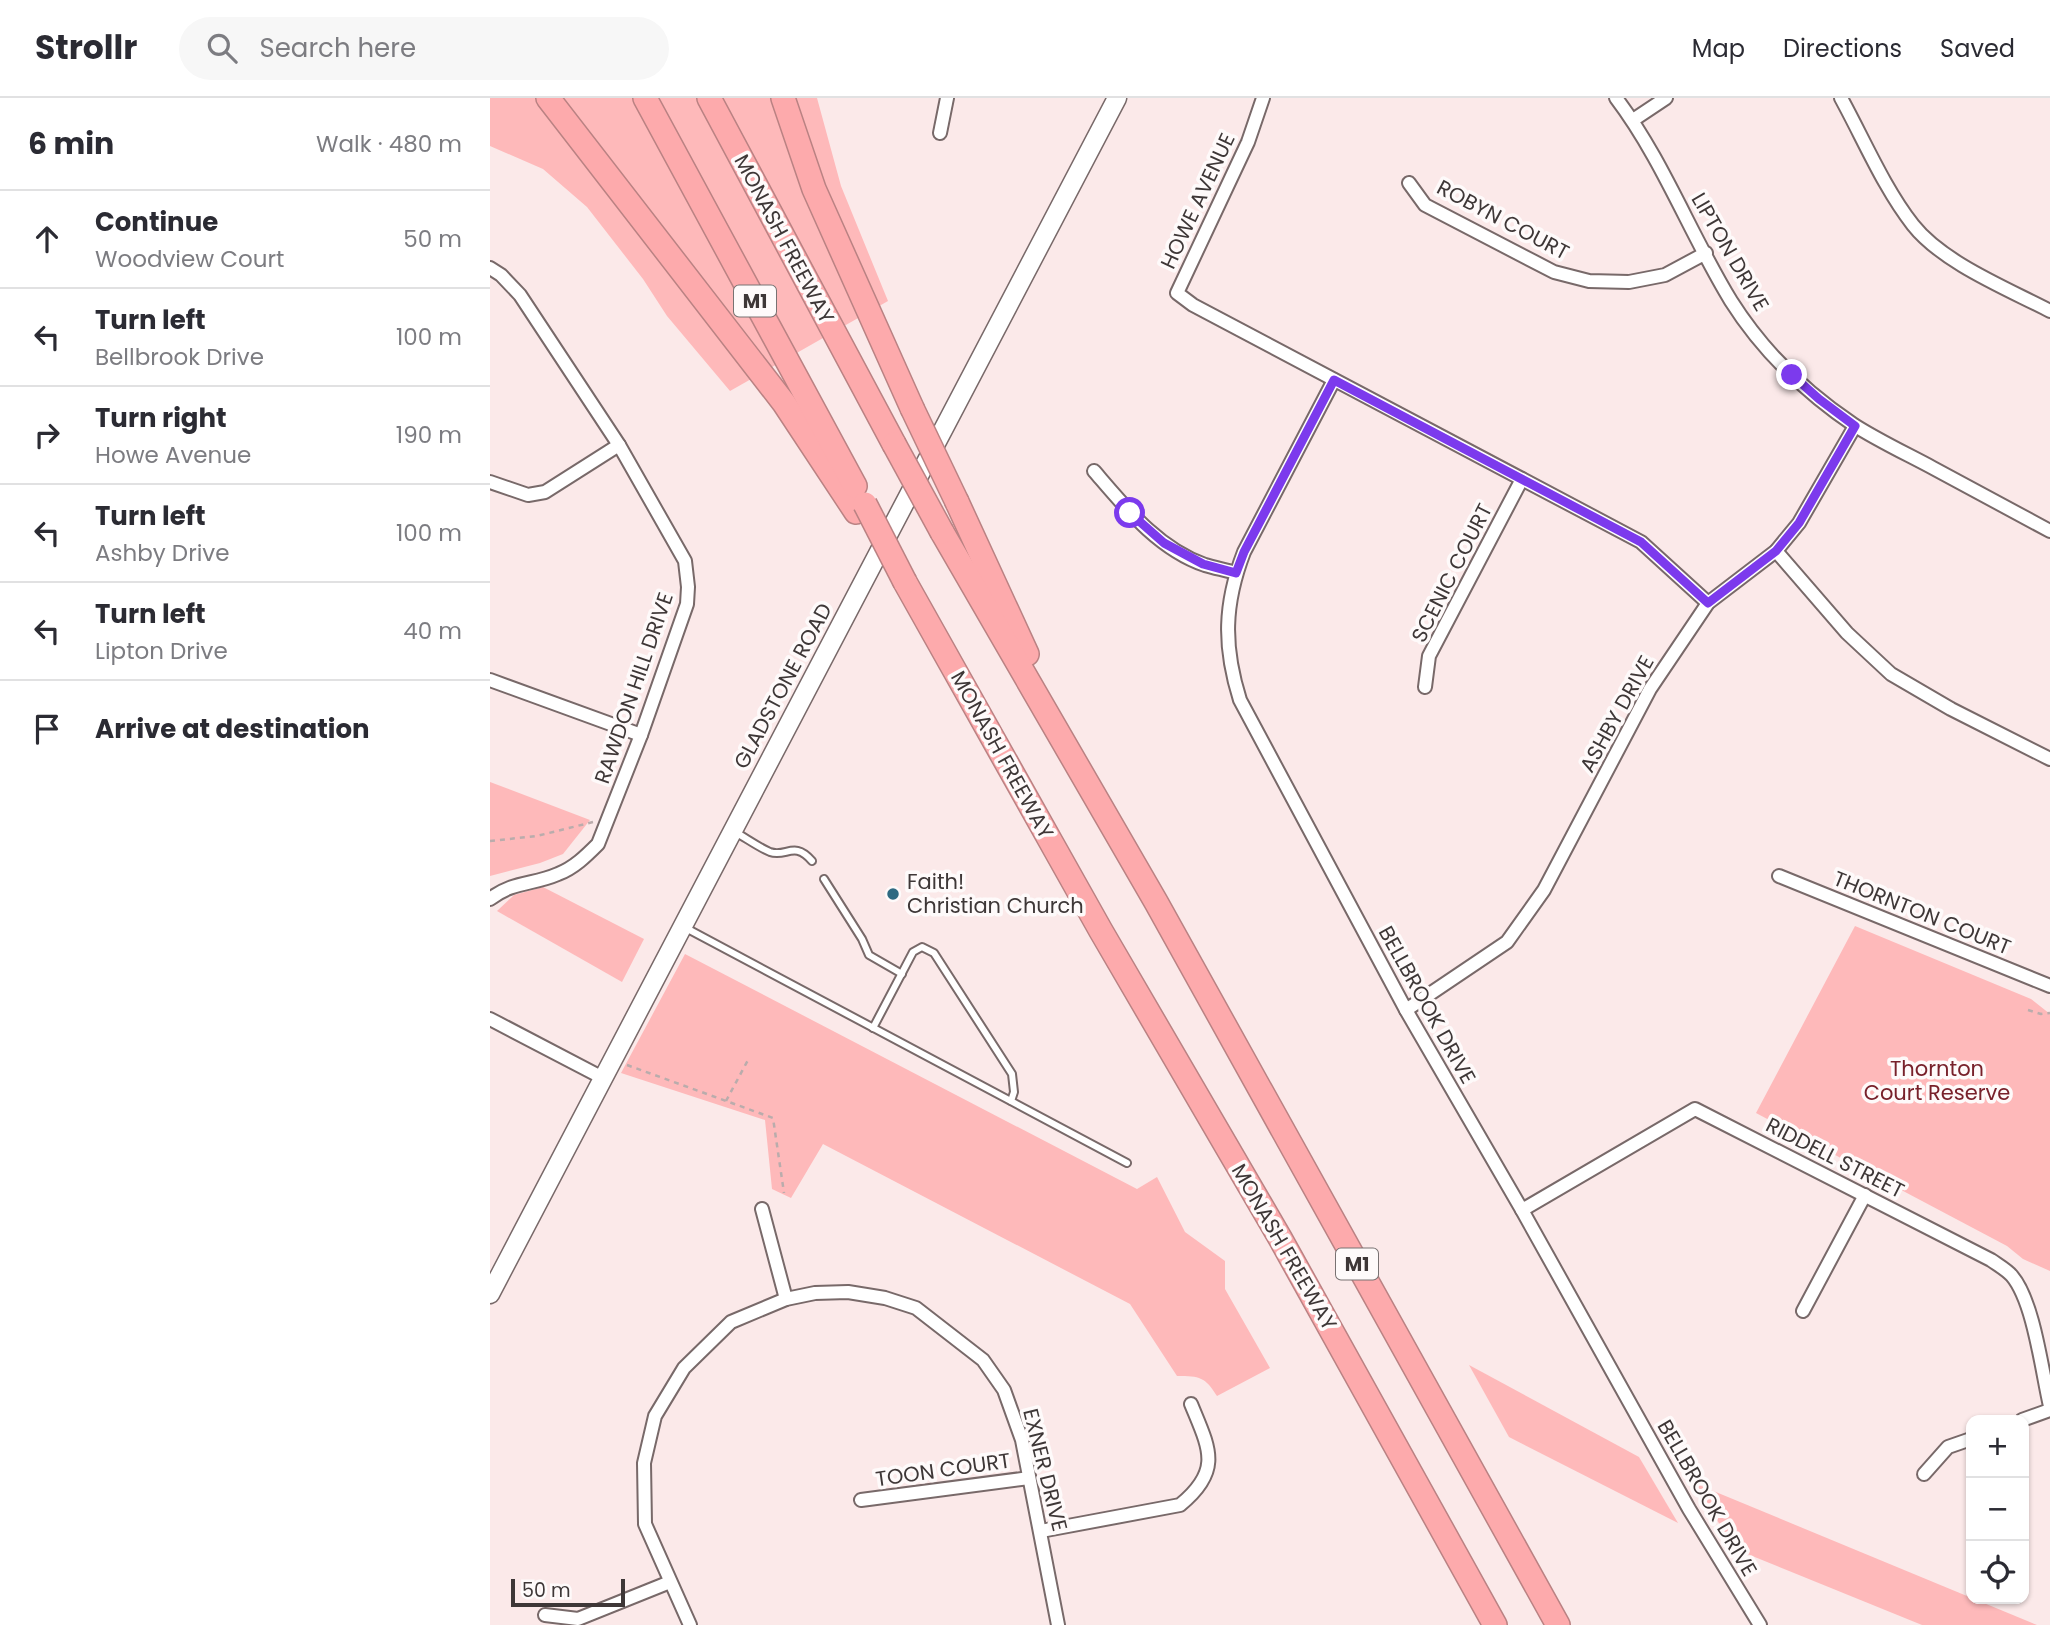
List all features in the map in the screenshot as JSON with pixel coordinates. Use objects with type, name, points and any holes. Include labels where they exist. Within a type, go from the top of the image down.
[{"type":"highway","points":[[546,98],[784,403],[860,508]]},
{"type":"highway","name":"M1","points":[[645,98],[860,508]]},
{"type":"highway","name":"MONASH FREEWAY","points":[[709,98],[942,532],[1156,902],[1558,1625]]},
{"type":"highway","points":[[783,98],[814,189],[1072,756]]},
{"type":"highway","name":"MONASH FREEWAY","points":[[860,508],[1280,1238],[1495,1625]]},
{"type":"main road","name":"GLADSTONE ROAD","points":[[490,1294],[1117,98]]},
{"type":"street","points":[[940,133],[947,98]]},
{"type":"street","name":"HOWE AVENUE","points":[[1263,98],[1248,142],[1177,293],[1193,306],[1641,542],[1708,603]]},
{"type":"street","name":"LIPTON DRIVE","points":[[1616,98],[1633,120],[1732,301],[1764,345],[1819,399],[1855,426],[2050,531]]},
{"type":"street","points":[[1633,120],[1666,98]]},
{"type":"street","points":[[1841,98],[1889,188],[1914,227],[1952,260],[2050,312]]},
{"type":"street","name":"ROBYN COURT","points":[[1409,183],[1425,205],[1554,272],[1589,281],[1629,282],[1665,275],[1706,253]]},
{"type":"street","name":"RAWDON HILL DRIVE","points":[[490,268],[501,275],[520,295],[619,445],[685,561],[688,587],[687,604],[641,735],[598,844],[582,860],[559,874],[516,884],[490,899]]},
{"type":"street","name":"BELLBROOK DRIVE","points":[[1334,380],[1236,573],[1228,617],[1228,652],[1240,700],[1406,1010],[1522,1210],[1689,1509],[1760,1625]]},
{"type":"street","name":"ASHBY DRIVE","points":[[1406,1010],[1507,942],[1544,890],[1650,689],[1708,603],[1776,551],[1799,523],[1855,426]]},
{"type":"street","points":[[490,482],[528,495],[545,492],[619,445]]},
{"type":"street","points":[[1094,471],[1130,513],[1164,543],[1203,564],[1236,573]]},
{"type":"street","name":"SCENIC COURT","points":[[1425,687],[1429,656],[1522,479]]},
{"type":"street","points":[[1776,551],[1847,633],[1891,674],[1951,709],[2050,759]]},
{"type":"street","points":[[490,680],[641,735]]},
{"type":"street","name":"THORNTON COURT","points":[[1779,876],[2050,986]]},
{"type":"street","points":[[490,1019],[603,1078]]},
{"type":"street","name":"RIDDELL STREET","points":[[1522,1210],[1695,1109],[1991,1260],[2011,1274],[2022,1291],[2029,1313],[2050,1408]]},
{"type":"street","points":[[1803,1311],[1865,1195]]},
{"type":"street","points":[[762,1209],[786,1299]]},
{"type":"street","name":"EXNER DRIVE","points":[[690,1625],[645,1524],[644,1463],[655,1416],[684,1368],[731,1322],[786,1299],[815,1293],[848,1292],[885,1298],[916,1308],[983,1360],[1004,1390],[1022,1440],[1058,1625]]},
{"type":"street","points":[[1041,1531],[1180,1505],[1192,1495],[1209,1467],[1210,1450],[1191,1404]]},
{"type":"street","points":[[2029,1417],[2050,1408]]},
{"type":"street","points":[[1924,1474],[1948,1447],[1966,1441]]},
{"type":"street","name":"TOON COURT","points":[[861,1500],[1029,1478]]},
{"type":"street","points":[[545,1615],[578,1619],[670,1582]]},
{"type":"lane","points":[[733,831],[771,852],[793,849],[812,861]]},
{"type":"lane","points":[[824,879],[862,939],[869,955],[901,974]]},
{"type":"lane","points":[[683,926],[1128,1163]]},
{"type":"lane","points":[[873,1028],[917,948],[922,947],[934,953],[1012,1074],[1014,1092],[1010,1101]]},
{"type":"path","points":[[490,841],[537,835],[610,818]]},
{"type":"path","points":[[2028,1010],[2041,1014],[2050,1013]]},
{"type":"path","points":[[726,1101],[748,1060]]},
{"type":"path","points":[[626,1065],[773,1118],[784,1192]]},
{"type":"green space","points":[[490,98],[817,98],[841,186],[888,301],[730,391],[667,316],[643,279],[587,207],[543,169],[490,146]]},
{"type":"green space","points":[[490,782],[590,820],[563,854],[490,876]]},
{"type":"green space","points":[[543,887],[644,939],[622,982],[497,911],[514,895]]},
{"type":"green space","name":"Thornton Court Reserve","points":[[1855,926],[2031,999],[2050,1014],[2050,1271],[2023,1259],[2007,1246],[1756,1113]]},
{"type":"green space","points":[[685,954],[1137,1189],[1157,1177],[1185,1232],[1225,1261],[1225,1289],[1270,1368],[1217,1396],[1201,1379],[1177,1376],[1130,1304],[823,1144],[791,1198],[772,1189],[765,1120],[621,1073]]},
{"type":"green space","points":[[1469,1365],[1639,1457],[1678,1523],[1509,1437]]},
{"type":"green space","points":[[1694,1483],[1966,1596],[1966,1604],[1986,1604],[2037,1625],[1922,1625],[1735,1549]]},
{"type":"place","name":"Faith! Christian Church","points":[[893,894]]},
{"type":"route","points":[[1130,513],[1164,543],[1203,564],[1236,573],[1244,552],[1334,380],[1641,542],[1708,603],[1776,551],[1799,523],[1855,426],[1792,375]]}]
